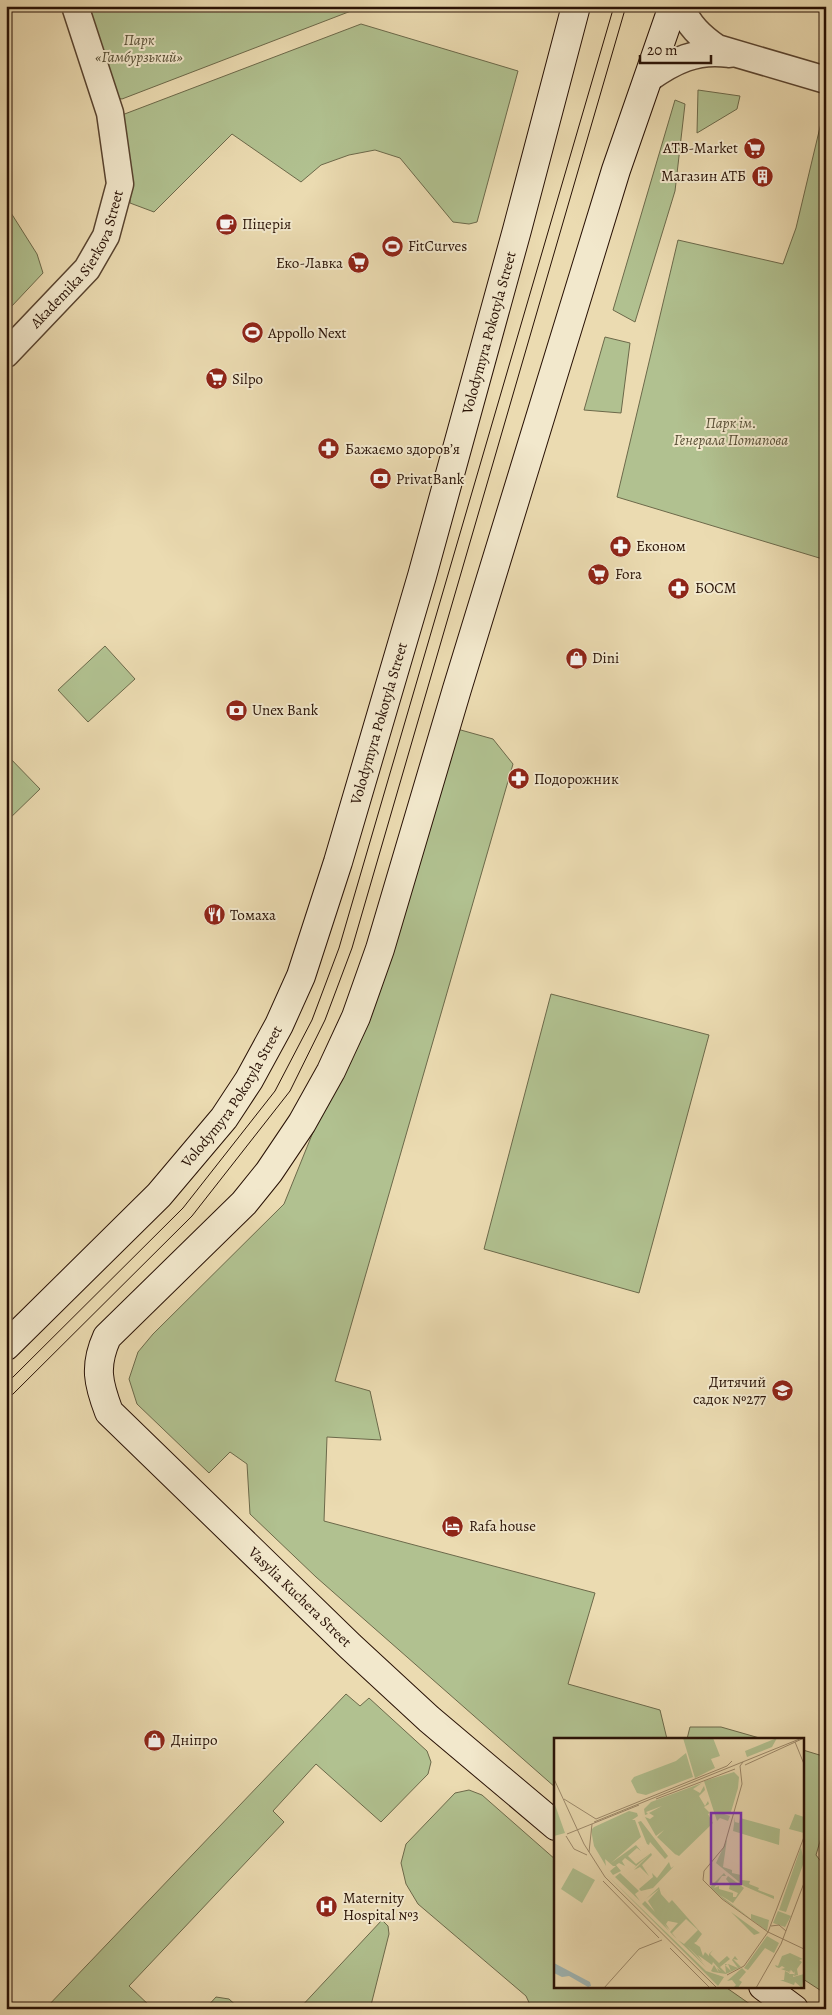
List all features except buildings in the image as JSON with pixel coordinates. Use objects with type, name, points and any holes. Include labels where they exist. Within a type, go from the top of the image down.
[{"type":"street","name":"Akademika Sierkova Street","points":[[6,354],[87,269],[106,236],[120,184],[110,112],[75,6]]},
{"type":"street","name":"Volodymyra Pokotyla Street","points":[[6,1346],[158,1195],[224,1118],[249,1080],[280,1025],[297,984],[338,862],[422,576],[522,213],[576,6]]},
{"type":"street","points":[[648,79],[673,6]]},
{"type":"street","points":[[681,6],[693,27],[703,38],[717,48],[732,54],[826,80]]},
{"type":"street","points":[[648,79],[668,65],[696,54],[714,52],[732,54]]},
{"type":"street","name":"Vasylia Kuchera Street","points":[[554,1824],[465,1750],[378,1672],[109,1412],[98,1378],[100,1353],[107,1337],[244,1203],[269,1172],[307,1114],[331,1070],[356,1017],[380,949],[460,679],[616,170],[648,79]]},
{"type":"street","points":[[765,1988],[794,2009]]},
{"type":"green space","name":"Парк «Гамбурзький»","points":[[81,6],[364,6],[122,99],[111,97]]},
{"type":"green space","points":[[361,24],[518,71],[477,222],[469,224],[453,222],[400,158],[375,150],[349,155],[321,165],[301,182],[232,134],[154,212],[130,203],[131,180],[129,158],[122,115]]},
{"type":"green space","points":[[698,90],[740,96],[737,109],[697,133]]},
{"type":"green space","points":[[675,100],[685,104],[675,191],[635,322],[613,310]]},
{"type":"green space","name":"Парк ім. Генерала Потапова","points":[[821,123],[826,125],[826,560],[617,497],[678,240],[783,264],[796,228]]},
{"type":"green space","points":[[6,205],[37,254],[43,273],[11,307],[6,301]]},
{"type":"green space","points":[[605,337],[630,343],[621,413],[584,410]]},
{"type":"green space","points":[[105,646],[135,679],[88,722],[58,690]]},
{"type":"green space","points":[[450,727],[493,739],[513,764],[335,1381],[370,1391],[381,1440],[327,1437],[324,1521],[595,1593],[568,1684],[660,1710],[667,1738],[554,1738],[554,1786],[316,1577],[250,1514],[247,1464],[230,1452],[209,1473],[137,1404],[129,1379],[138,1352],[153,1334],[284,1204],[366,1001]]},
{"type":"green space","points":[[6,754],[40,789],[6,822]]},
{"type":"green space","points":[[551,994],[709,1035],[639,1293],[484,1249]]},
{"type":"green space","points":[[346,1694],[360,1706],[369,1698],[427,1751],[431,1762],[428,1774],[381,1822],[316,1764],[273,1811],[284,1822],[129,1986],[153,2009],[45,2009]]},
{"type":"green space","points":[[690,1727],[721,1727],[760,1738],[687,1738]]},
{"type":"green space","points":[[804,1750],[826,1757],[826,1821],[816,1855],[826,1868],[826,1994],[804,1980]]},
{"type":"green space","points":[[469,1790],[482,1795],[554,1858],[554,1988],[727,1988],[757,2009],[532,2009],[526,1996],[418,1904],[406,1884],[401,1863],[406,1844],[455,1793]]},
{"type":"green space","points":[[382,1920],[388,1926],[389,1934],[370,2009],[299,2009]]},
{"type":"green space","points":[[216,1997],[229,1999],[240,2009],[205,2009]]},
{"type":"tram line","points":[[6,1384],[183,1208],[275,1091],[312,1020],[339,948],[614,6]]},
{"type":"tram line","points":[[6,1401],[192,1216],[290,1091],[325,1020],[352,948],[626,6]]},
{"type":"place","name":"ATB-Market","points":[[754,148]]},
{"type":"place","name":"Магазин АТБ","points":[[762,176]]},
{"type":"place","name":"Піцерія","points":[[226,224]]},
{"type":"place","name":"FitCurves","points":[[392,246]]},
{"type":"place","name":"Еко-Лавка","points":[[359,263]]},
{"type":"place","name":"Appollo Next","points":[[252,333]]},
{"type":"place","name":"Silpo","points":[[216,379]]},
{"type":"place","name":"Бажаємо здоровʼя","points":[[329,449]]},
{"type":"place","name":"PrivatBank","points":[[380,479]]},
{"type":"place","name":"Економ","points":[[620,546]]},
{"type":"place","name":"Fora","points":[[599,574]]},
{"type":"place","name":"БОСМ","points":[[679,588]]},
{"type":"place","name":"Dini","points":[[576,658]]},
{"type":"place","name":"Unex Bank","points":[[236,710]]},
{"type":"place","name":"Подорожник","points":[[518,779]]},
{"type":"place","name":"Томаха","points":[[214,915]]},
{"type":"place","name":"Дитячий садок №277","points":[[782,1391]]},
{"type":"place","name":"Rafa house","points":[[453,1526]]},
{"type":"place","name":"Дніпро","points":[[155,1740]]},
{"type":"place","name":"Maternity Hospital №3","points":[[327,1907]]}]
